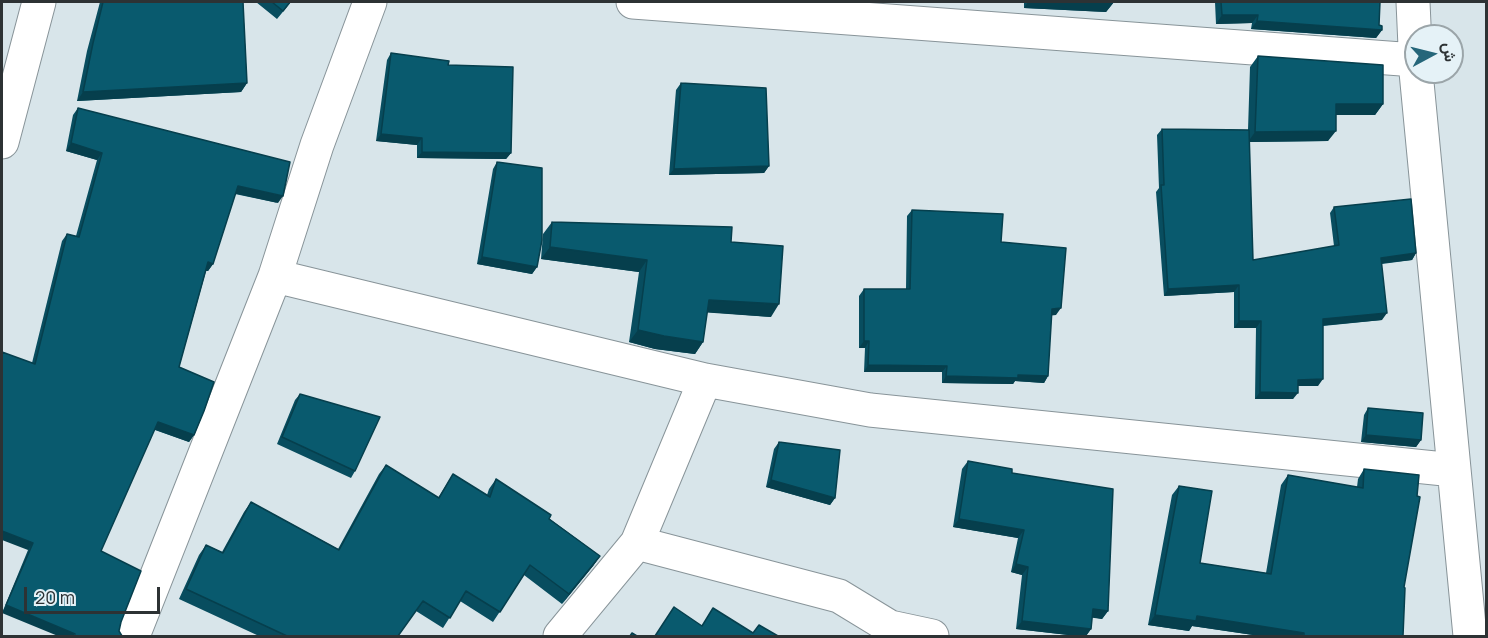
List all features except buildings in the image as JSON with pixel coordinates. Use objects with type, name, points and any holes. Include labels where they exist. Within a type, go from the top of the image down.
[{"type":"street","points":[[2,142],[39,2]]},
{"type":"street","points":[[133,636],[275,276],[317,145],[370,2]]},
{"type":"street","points":[[633,2],[1404,66]]},
{"type":"street","points":[[1413,2],[1414,24]]},
{"type":"street","points":[[1418,84],[1454,470],[1475,621]]},
{"type":"street","points":[[275,276],[705,380],[870,410],[1454,470]]},
{"type":"street","points":[[560,636],[637,543],[705,380]]},
{"type":"street","points":[[637,543],[838,596],[888,632],[932,636]]}]
